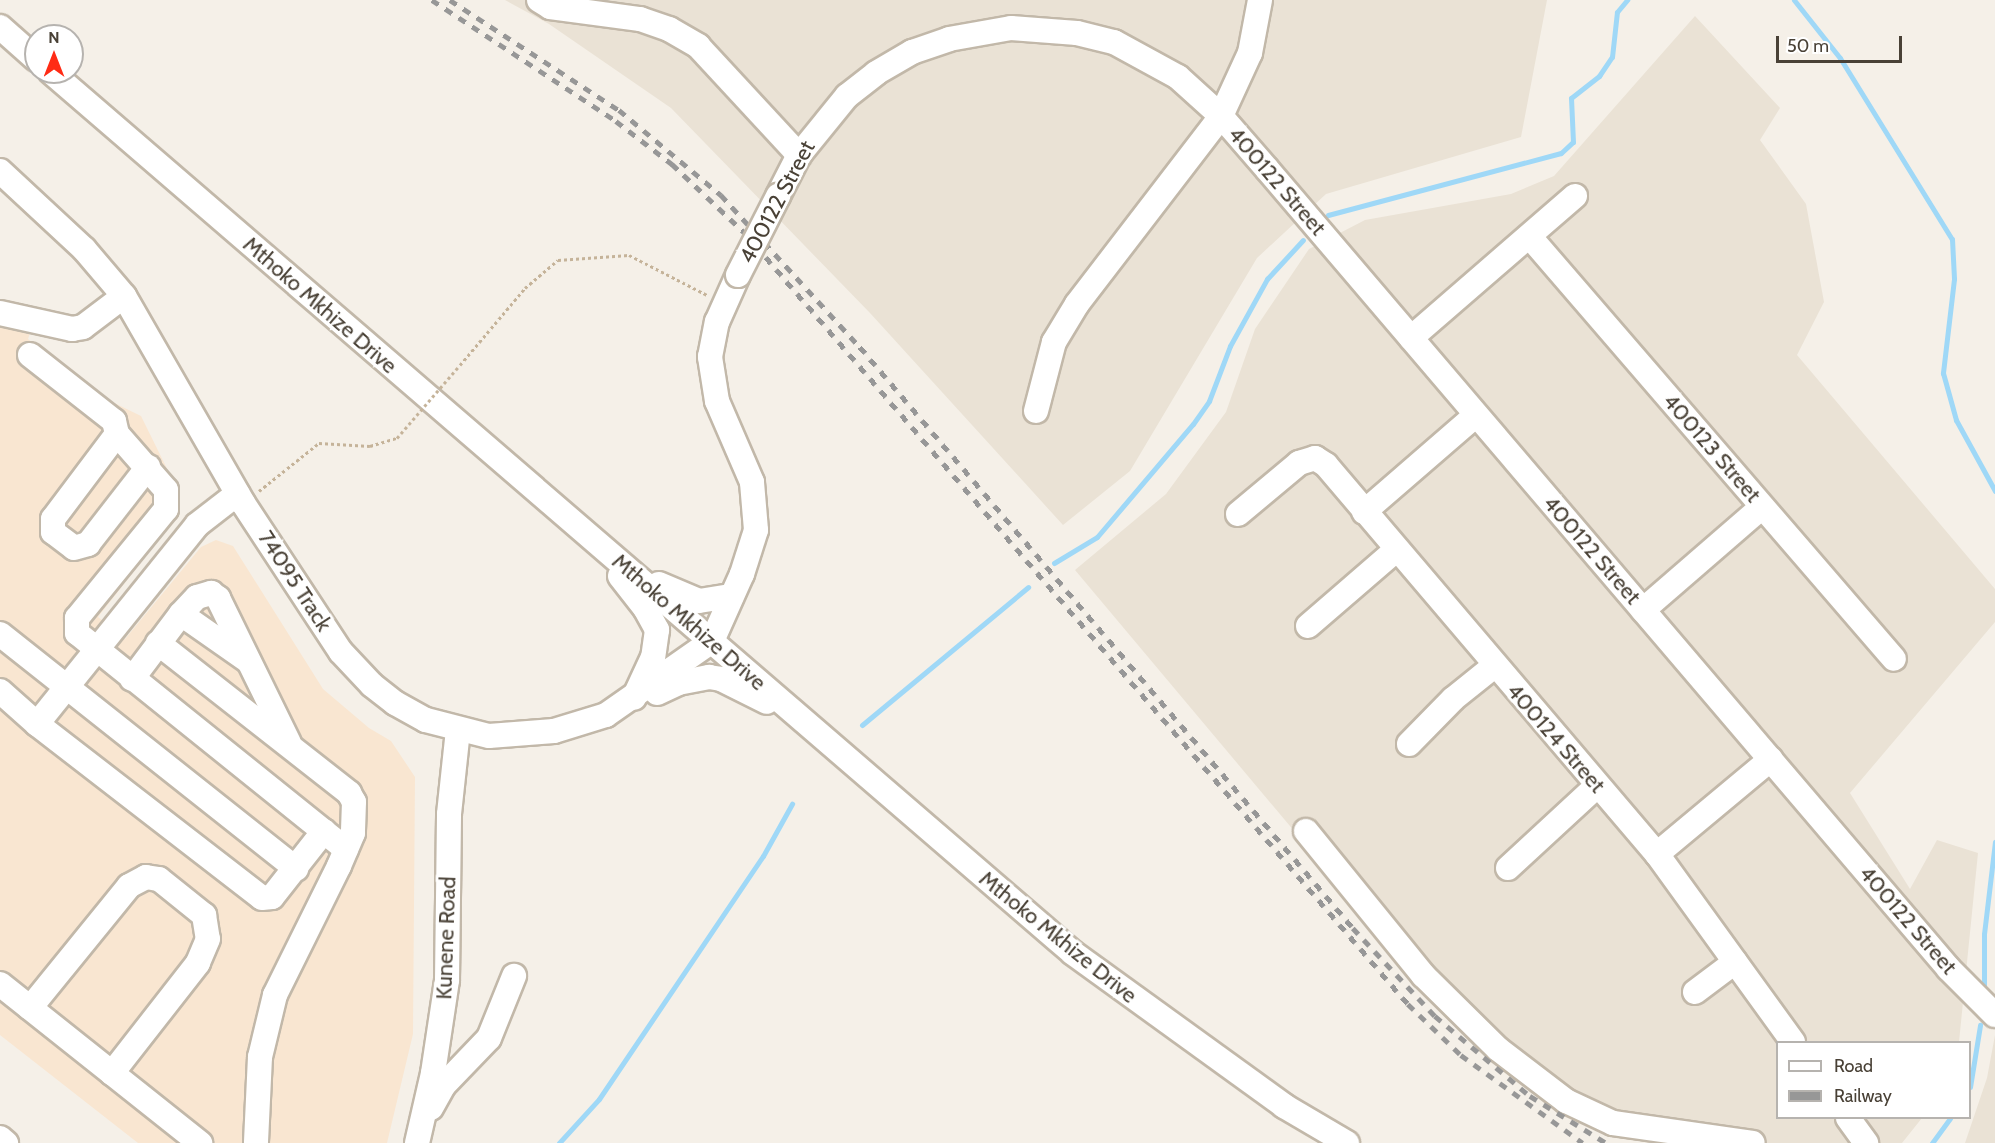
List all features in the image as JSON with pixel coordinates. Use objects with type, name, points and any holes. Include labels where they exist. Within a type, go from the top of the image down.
[{"type":"street","points":[[539,0],[550,7],[640,20],[669,29],[698,46],[799,155]]},
{"type":"street","points":[[1036,411],[1054,342],[1077,304],[1221,116],[1250,53],[1260,0]]},
{"type":"street","points":[[0,27],[24,48]]},
{"type":"street","name":"400122 Street","points":[[711,641],[751,551],[756,513],[752,482],[717,401],[711,374],[712,336],[738,275],[799,155],[840,104],[876,74],[912,52],[949,39],[990,30],[1056,30],[1114,42],[1178,76],[1221,116],[1949,969],[1995,1015]]},
{"type":"street","name":"Mthoko Mkhize Drive","points":[[65,84],[1073,954],[1284,1106],[1347,1143]]},
{"type":"street","name":"74095 Track","points":[[0,171],[84,249],[124,296],[240,498],[341,652],[372,685],[426,720],[458,730],[489,735],[532,734],[581,725],[606,715],[634,698],[711,641]]},
{"type":"street","points":[[1411,338],[1575,196]]},
{"type":"street","name":"400123 Street","points":[[1530,237],[1894,659]]},
{"type":"street","points":[[0,313],[72,329],[89,323],[124,296]]},
{"type":"street","points":[[30,355],[114,421],[117,434],[166,490],[166,509],[77,618],[76,633],[346,849]]},
{"type":"street","points":[[1364,512],[1476,415]]},
{"type":"street","points":[[117,434],[53,519],[53,532],[74,548],[88,544],[148,467]]},
{"type":"street","name":"400124 Street","points":[[1238,514],[1299,463],[1309,459],[1321,461],[1657,854],[1792,1041]]},
{"type":"street","points":[[36,724],[209,511],[240,498]]},
{"type":"street","points":[[1644,610],[1762,507]]},
{"type":"street","points":[[583,530],[654,621],[657,643],[634,698]]},
{"type":"street","points":[[1308,626],[1396,550]]},
{"type":"street","points":[[627,568],[699,601],[732,596]]},
{"type":"street","points":[[132,679],[181,614],[197,597],[211,593],[218,598],[292,748]]},
{"type":"street","points":[[181,614],[250,663]]},
{"type":"street","points":[[0,634],[296,869]]},
{"type":"street","points":[[158,643],[349,793],[354,802],[353,833],[275,995],[260,1057],[256,1143]]},
{"type":"street","points":[[1409,744],[1453,699],[1494,666]]},
{"type":"street","points":[[606,715],[678,683],[709,677],[736,686],[803,722]]},
{"type":"street","points":[[0,691],[36,724],[262,898],[272,897],[324,831]]},
{"type":"street","name":"Kunene Road","points":[[418,1137],[433,1073],[447,980],[449,814],[458,730]]},
{"type":"street","points":[[1657,854],[1771,759]]},
{"type":"street","points":[[1508,868],[1597,786]]},
{"type":"street","points":[[1306,831],[1423,975],[1498,1049],[1566,1101],[1613,1123],[1753,1143]]},
{"type":"street","points":[[30,1008],[129,886],[146,877],[159,879],[204,915],[208,939],[198,963],[112,1073]]},
{"type":"street","points":[[1695,992],[1735,962]]},
{"type":"street","points":[[418,1137],[443,1086],[489,1038],[514,976]]},
{"type":"street","points":[[0,984],[200,1143]]},
{"type":"street","points":[[1849,1119],[1866,1143]]},
{"type":"street","points":[[0,1138],[6,1143]]},
{"type":"path","points":[[240,498],[319,443],[370,446],[397,438],[525,288],[558,260],[573,256],[628,255],[641,258],[725,305]]},
{"type":"shaded area","points":[[505,0],[1547,0],[1521,137],[1326,194],[1257,258],[1130,471],[1063,525],[870,313],[671,108],[549,24]]},
{"type":"shaded area","points":[[1695,16],[1780,108],[1760,140],[1806,204],[1824,302],[1797,355],[1995,589],[1995,622],[1850,793],[1910,889],[1937,840],[1978,853],[1959,1041],[1776,1041],[1776,1119],[1921,1119],[1902,1143],[1648,1143],[1604,1132],[1518,1078],[1441,1006],[1075,570],[1166,494],[1226,412],[1255,329],[1309,249],[1365,220],[1511,194],[1554,176]]},
{"type":"shaded area","points":[[0,300],[38,310],[28,339],[102,397],[141,416],[178,491],[171,524],[98,617],[125,639],[201,547],[216,540],[233,546],[323,689],[369,728],[391,741],[415,777],[413,1034],[387,1143],[138,1143],[0,1035]]},
{"type":"shaded area","points":[[1995,1035],[1995,1143],[1965,1143],[1987,1078]]},
{"type":"waterway","points":[[1328,215],[1561,153],[1573,142],[1571,98],[1599,76],[1612,57],[1617,12],[1627,0]]},
{"type":"waterway","points":[[1794,0],[1840,58],[1952,239],[1954,279],[1943,373],[1956,420],[1995,491]]},
{"type":"waterway","points":[[1054,563],[1097,537],[1193,424],[1209,401],[1230,346],[1267,279],[1303,240]]},
{"type":"waterway","points":[[862,725],[1028,587]]},
{"type":"waterway","points":[[559,1143],[599,1099],[763,856],[792,804]]},
{"type":"waterway","points":[[1984,986],[1984,934],[1995,842]]},
{"type":"waterway","points":[[1971,1081],[1980,1025]]},
{"type":"waterway","points":[[1932,1143],[1949,1119]]},
{"type":"railway","points":[[432,0],[616,121],[672,164],[745,233],[1408,1004],[1461,1055],[1583,1143]]},
{"type":"railway","points":[[450,0],[619,110],[721,195],[860,347],[1353,928],[1435,1016],[1530,1096],[1606,1143]]}]
